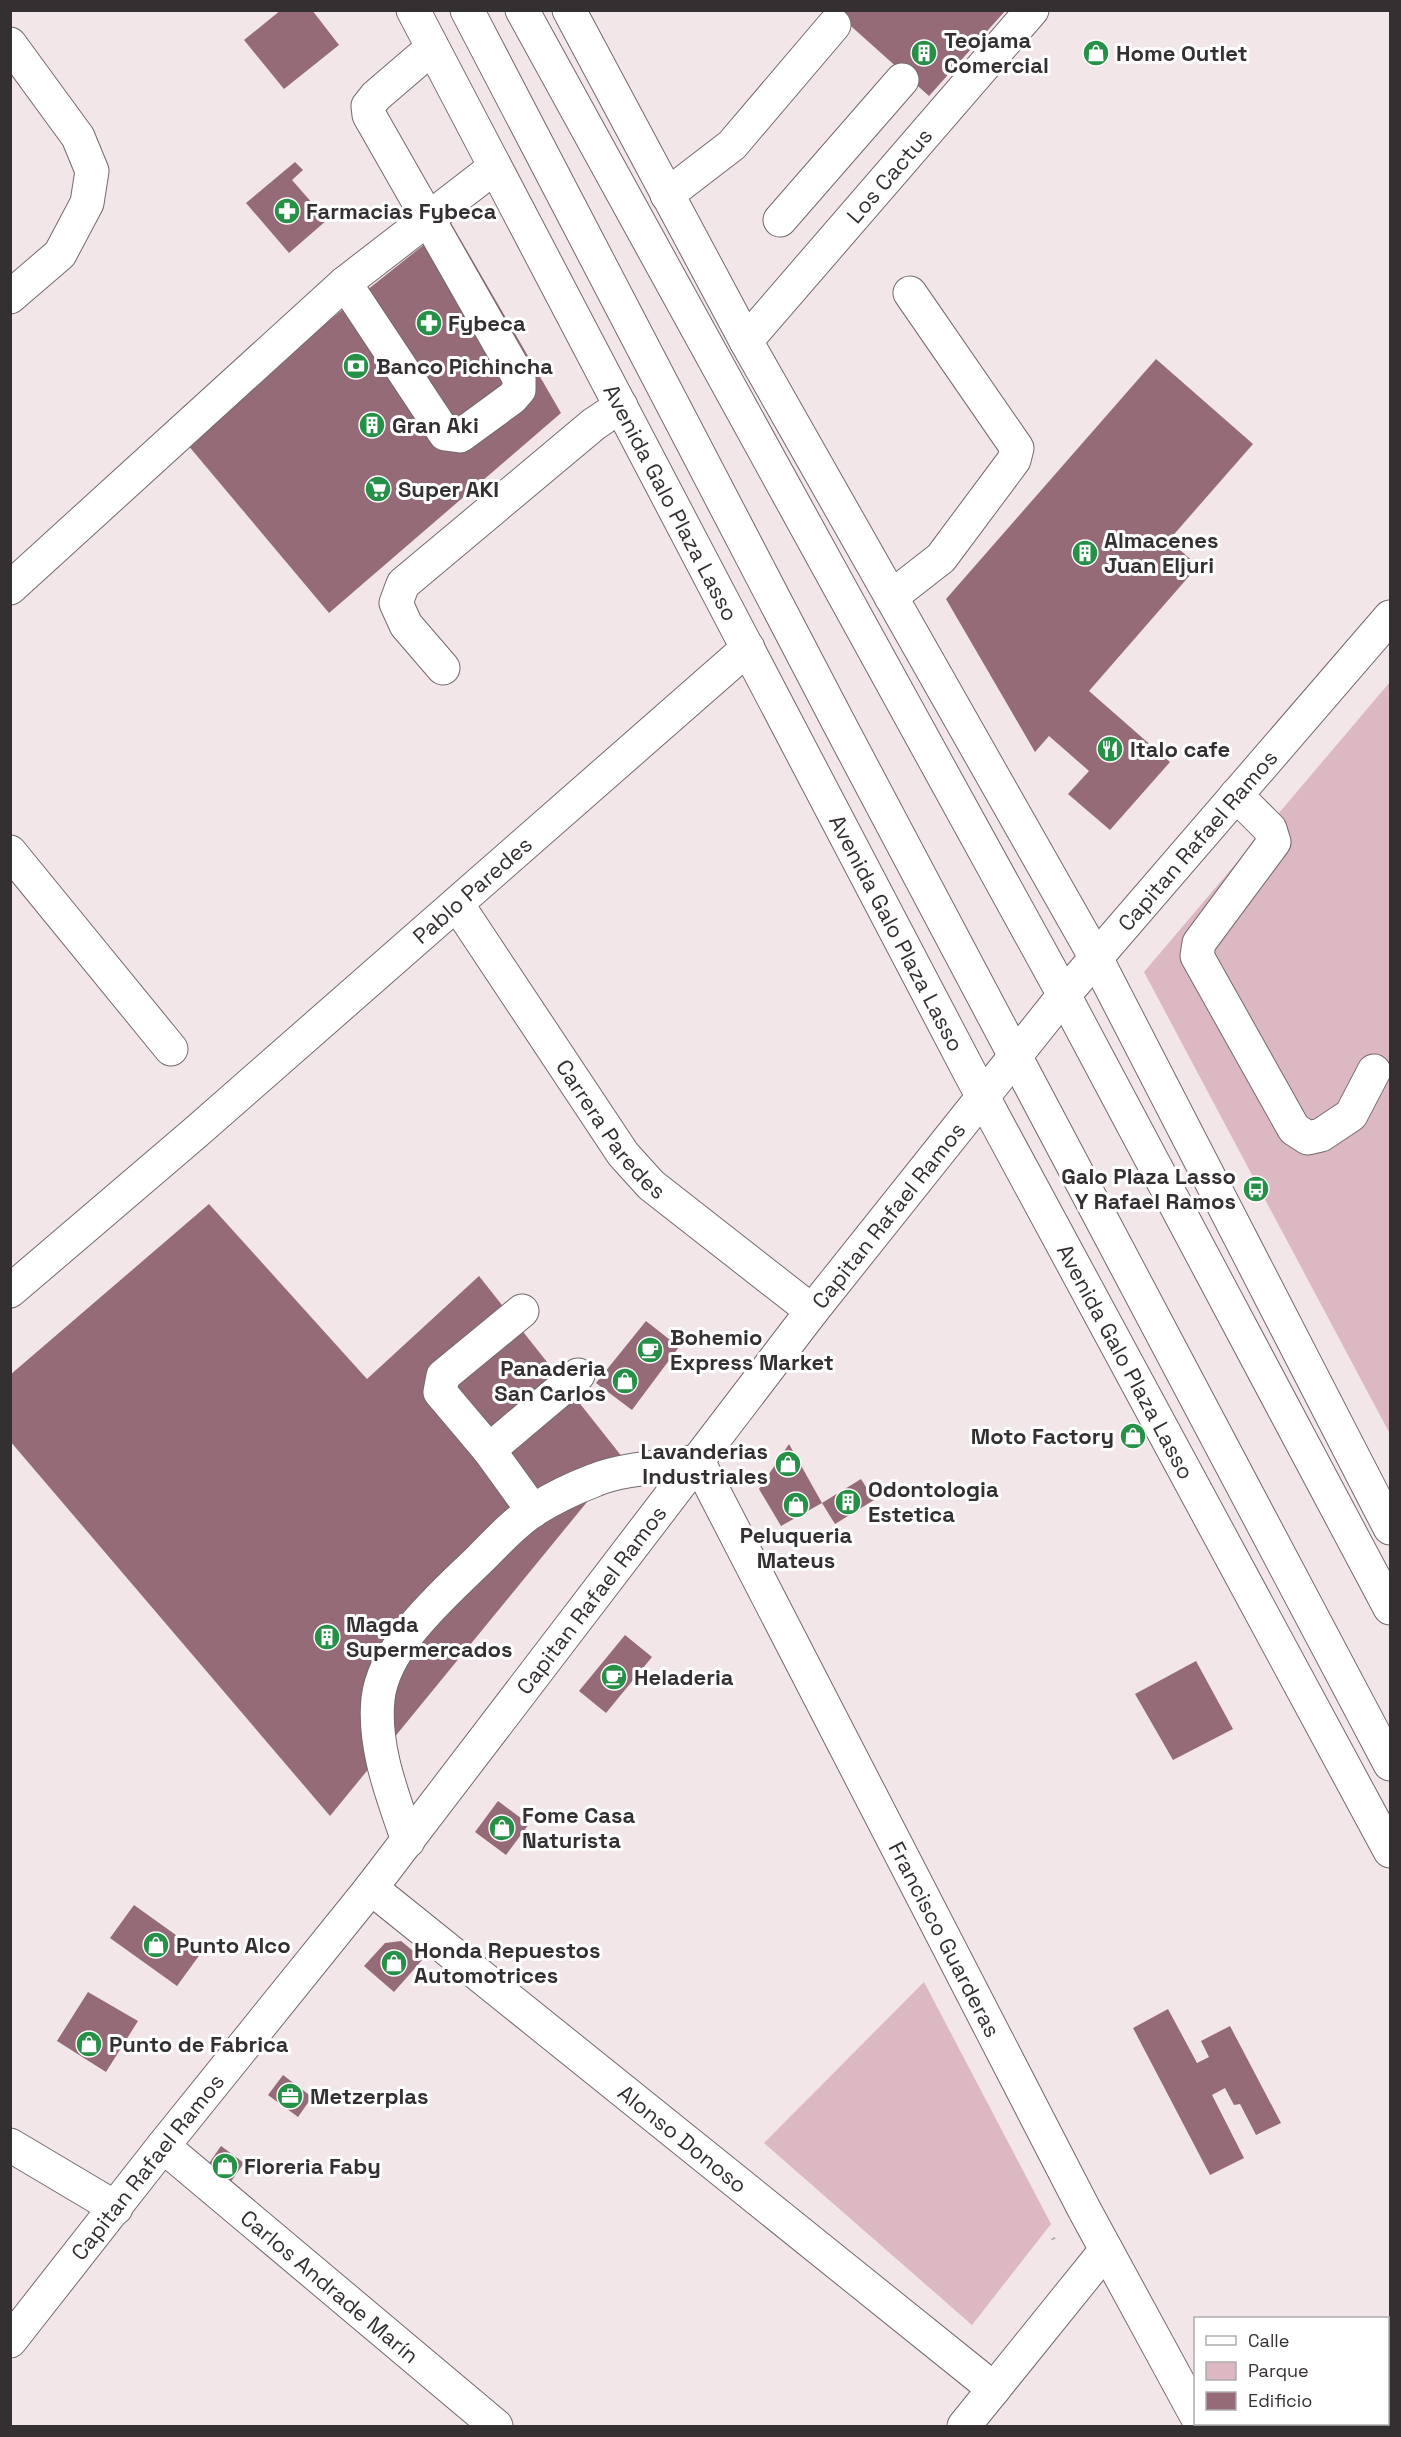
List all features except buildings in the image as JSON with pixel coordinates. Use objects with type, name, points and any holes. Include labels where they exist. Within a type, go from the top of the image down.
[{"type":"main road","name":"Avenida Galo Plaza Lasso","points":[[413,10],[983,1096],[1390,1851]]},
{"type":"main road","name":"Avenida Galo Plaza Lasso","points":[[467,10],[653,370],[1390,1764]]},
{"type":"main road","points":[[522,10],[1064,995],[1390,1608]]},
{"type":"main road","points":[[569,10],[746,341],[1096,957],[1390,1528]]},
{"type":"main road","name":"Los Cactus","points":[[746,341],[1032,10]]},
{"type":"main road","points":[[667,195],[732,145],[834,25]]},
{"type":"main road","points":[[10,44],[78,137],[93,171],[87,203],[60,254],[10,297]]},
{"type":"main road","points":[[345,283],[445,434],[460,436],[512,398],[519,390],[519,378],[369,115],[369,106],[376,96],[432,48]]},
{"type":"main road","points":[[780,220],[902,80]]},
{"type":"main road","points":[[851,139],[895,168]]},
{"type":"main road","points":[[10,588],[345,283],[495,167]]},
{"type":"main road","points":[[891,597],[941,558],[1014,460],[1017,448],[910,294]]},
{"type":"main road","points":[[443,668],[406,625],[396,603],[403,584],[594,424],[621,406]]},
{"type":"main road","name":"Capitan Rafael Ramos","points":[[10,2342],[163,2146],[372,1888],[812,1311],[1014,1056],[1096,957],[1390,616]]},
{"type":"main road","name":"Pablo Paredes","points":[[10,1291],[195,1133],[748,648]]},
{"type":"main road","points":[[1236,795],[1270,829],[1274,842],[1199,944],[1197,956],[1294,1129],[1308,1138],[1321,1134],[1351,1115],[1374,1071]]},
{"type":"main road","points":[[10,852],[171,1049]]},
{"type":"main road","name":"Carrera Paredes","points":[[457,904],[622,1154],[651,1185],[812,1311]]},
{"type":"main road","points":[[522,1311],[443,1376],[440,1392],[489,1449],[533,1511]]},
{"type":"main road","points":[[489,1449],[578,1375]]},
{"type":"main road","points":[[408,1841],[384,1768],[378,1700],[385,1671],[402,1642],[435,1604],[512,1528],[533,1511],[598,1478],[698,1461]]},
{"type":"main road","name":"Francisco Guarderas","points":[[698,1461],[1106,2250],[1194,2411]]},
{"type":"main road","name":"Alonso Donoso","points":[[372,1888],[994,2389]]},
{"type":"main road","points":[[10,2145],[116,2208]]},
{"type":"main road","name":"Carlos Andrade Marín","points":[[163,2146],[496,2427]]},
{"type":"main road","points":[[964,2427],[1106,2250]]},
{"type":"path","points":[[1053,2238],[1056,2243]]},
{"type":"green space","points":[[1390,682],[1390,1434],[1144,972]]},
{"type":"green space","points":[[924,1982],[1051,2224],[972,2325],[764,2143]]},
{"type":"place","name":"Teojama Comercial","points":[[924,53]]},
{"type":"place","name":"Home Outlet","points":[[1096,53]]},
{"type":"place","name":"Farmacias Fybeca","points":[[287,211]]},
{"type":"place","name":"Fybeca","points":[[429,323]]},
{"type":"place","name":"Banco Pichincha","points":[[356,366]]},
{"type":"place","name":"Gran Aki","points":[[372,425]]},
{"type":"place","name":"Super AKI","points":[[378,489]]},
{"type":"place","name":"Almacenes Juan Eljuri","points":[[1085,553]]},
{"type":"place","name":"Italo cafe","points":[[1110,749]]},
{"type":"place","name":"Galo Plaza Lasso Y Rafael Ramos","points":[[1256,1189]]},
{"type":"place","name":"Bohemio Express Market","points":[[650,1350]]},
{"type":"place","name":"Panaderia San Carlos","points":[[625,1381]]},
{"type":"place","name":"Moto Factory","points":[[1133,1436]]},
{"type":"place","name":"Lavanderias Industriales","points":[[788,1464]]},
{"type":"place","name":"Odontologia Estetica","points":[[848,1502]]},
{"type":"place","name":"Peluqueria Mateus","points":[[796,1505]]},
{"type":"place","name":"Magda Supermercados","points":[[327,1637]]},
{"type":"place","name":"Heladeria","points":[[614,1677]]},
{"type":"place","name":"Fome Casa Naturista","points":[[502,1828]]},
{"type":"place","name":"Punto Alco","points":[[156,1945]]},
{"type":"place","name":"Honda Repuestos Automotrices","points":[[394,1963]]},
{"type":"place","name":"Punto de Fabrica","points":[[89,2044]]},
{"type":"place","name":"Metzerplas","points":[[290,2096]]},
{"type":"place","name":"Floreria Faby","points":[[225,2166]]}]
